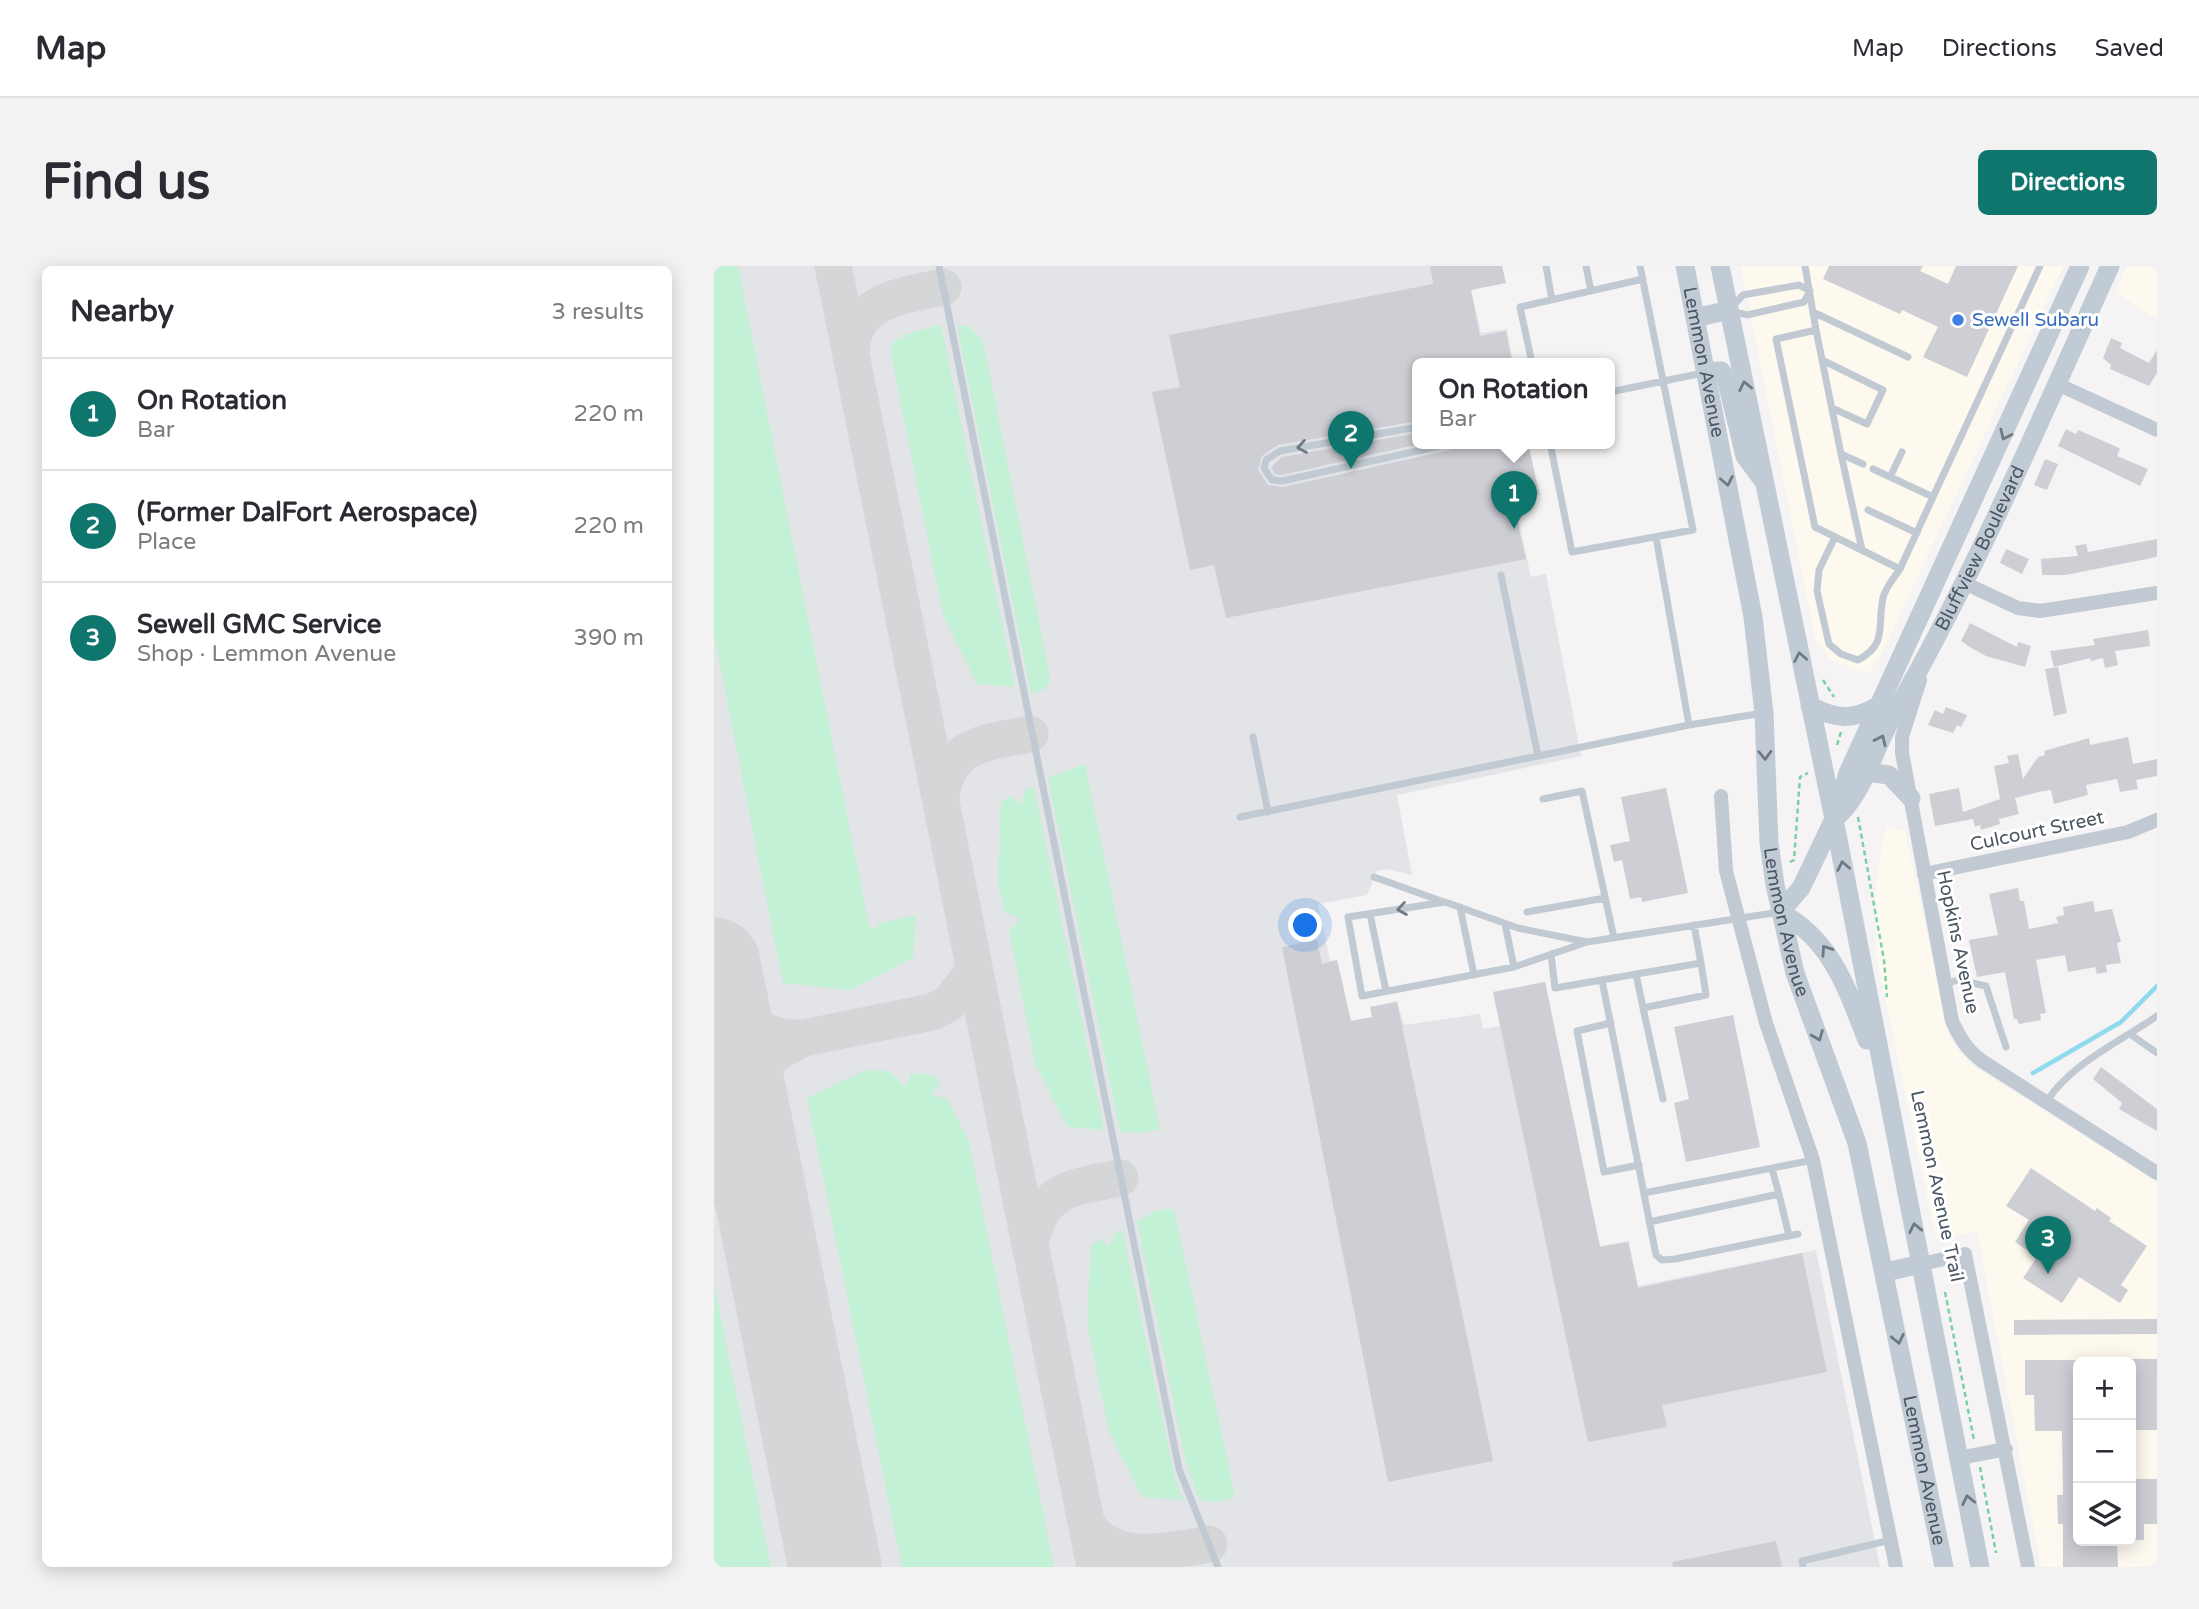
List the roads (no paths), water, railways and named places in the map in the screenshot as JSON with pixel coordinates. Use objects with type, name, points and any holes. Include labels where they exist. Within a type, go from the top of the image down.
[{"type":"main road","name":"Lemmon Avenue","points":[[1685,266],[1753,617],[1764,713],[1769,843],[1780,912],[1795,973],[1852,1125],[1885,1272],[1944,1567]]},
{"type":"main road","name":"Lemmon Avenue","points":[[1720,266],[1834,819],[1883,1079],[1930,1262],[1988,1562]]},
{"type":"main road","name":"Bluffview Boulevard","points":[[1780,912],[1801,888],[1834,819],[1845,782],[2080,266]]},
{"type":"main road","name":"Bluffview Boulevard","points":[[1834,819],[1852,801],[1891,719],[1926,661],[2110,266]]},
{"type":"main road","points":[[1695,318],[1729,310]]},
{"type":"main road","points":[[1707,372],[1721,371],[1726,378],[1745,456],[1765,482]]},
{"type":"main road","points":[[2033,373],[2057,384]]},
{"type":"main road","points":[[1942,573],[1964,583]]},
{"type":"main road","points":[[1810,706],[1843,719],[1856,718],[1881,704]]},
{"type":"main road","points":[[1866,772],[1889,775],[1911,798]]},
{"type":"main road","points":[[1780,912],[1799,922],[1819,940],[1839,969],[1883,1079]]},
{"type":"main road","points":[[1885,1272],[1930,1262]]},
{"type":"street","points":[[2057,384],[2157,430]]},
{"type":"street","points":[[1964,583],[2018,608],[2040,611],[2157,593]]},
{"type":"street","name":"Hopkins Avenue","points":[[1926,661],[1902,737],[1952,1021],[1964,1045],[1982,1061],[2157,1173]]},
{"type":"street","points":[[1721,796],[1726,872],[1766,1023],[1813,1160],[1896,1567]]},
{"type":"street","name":"Culcourt Street","points":[[1924,874],[2128,832],[2157,820]]},
{"type":"street","points":[[1930,1262],[1965,1254],[2028,1567]]},
{"type":"street","points":[[1968,1456],[2006,1449]]},
{"type":"lane","points":[[939,266],[1179,1469],[1218,1567]]},
{"type":"lane","points":[[1546,266],[1552,300]]},
{"type":"lane","points":[[1586,266],[1591,291]]},
{"type":"lane","points":[[1551,449],[1572,552],[1693,530],[1640,266]]},
{"type":"lane","points":[[1805,266],[1862,550]]},
{"type":"lane","points":[[1835,537],[1819,570],[1817,591],[1829,643],[1842,654],[1858,660],[1872,653],[1880,635],[1883,595],[1900,569],[2039,266]]},
{"type":"lane","points":[[1531,358],[1520,307],[1643,279]]},
{"type":"lane","points":[[1799,285],[1810,291],[1804,302],[1747,315],[1729,310],[1744,295],[1799,285]]},
{"type":"lane","points":[[1813,312],[1908,357]]},
{"type":"lane","points":[[1816,330],[1776,338],[1815,527],[1900,569]]},
{"type":"lane","points":[[1822,360],[1883,390],[1867,424],[1832,408]]},
{"type":"lane","points":[[1615,391],[1707,372]]},
{"type":"lane","points":[[1412,428],[1280,451],[1266,460],[1264,468],[1272,480],[1282,481],[1427,449]]},
{"type":"lane","points":[[1890,477],[1902,452]]},
{"type":"lane","points":[[1841,454],[1863,464]]},
{"type":"lane","points":[[1873,468],[1933,497]]},
{"type":"lane","points":[[1868,510],[1917,533]]},
{"type":"lane","points":[[1656,537],[1689,725]]},
{"type":"lane","points":[[1501,575],[1538,756]]},
{"type":"lane","points":[[1240,817],[1689,725],[1764,713]]},
{"type":"lane","points":[[1253,737],[1268,811]]},
{"type":"lane","points":[[1543,799],[1582,791],[1614,938]]},
{"type":"lane","points":[[1374,877],[1505,924],[1552,937],[1587,942]]},
{"type":"lane","points":[[1527,912],[1605,898]]},
{"type":"lane","points":[[1445,902],[1348,918],[1362,996],[1514,967],[1587,942],[1780,912]]},
{"type":"lane","points":[[1460,907],[1474,975]]},
{"type":"lane","points":[[1370,914],[1386,991]]},
{"type":"lane","points":[[1505,924],[1514,967]]},
{"type":"lane","points":[[1643,1008],[1706,995],[1695,925]]},
{"type":"lane","points":[[1551,954],[1555,988],[1701,962]]},
{"type":"lane","points":[[1636,974],[1663,1099]]},
{"type":"lane","points":[[1602,979],[1656,1255],[1662,1260],[1798,1234]]},
{"type":"lane","points":[[1945,984],[1958,980],[1986,986],[2006,1047]]},
{"type":"lane","points":[[2046,1102],[2060,1080],[2157,1016]]},
{"type":"lane","points":[[1611,1023],[1577,1031],[1604,1172],[1639,1165]]},
{"type":"lane","points":[[2130,1034],[2157,1053]]},
{"type":"lane","points":[[1644,1193],[1813,1160]]},
{"type":"lane","points":[[1772,1169],[1789,1236]]},
{"type":"lane","points":[[1649,1222],[1779,1194]]},
{"type":"lane","points":[[1803,1567],[1802,1560],[1891,1540]]},
{"type":"waterway","points":[[2033,1073],[2121,1022],[2157,986]]},
{"type":"place","name":"Sewell Subaru","points":[[1958,320]]},
{"type":"place","name":"(Former DalFort Aerospace)","points":[[1351,469]]},
{"type":"place","name":"On Rotation","points":[[1514,529]]},
{"type":"place","name":"Sewell GMC Service","points":[[2048,1274]]}]
